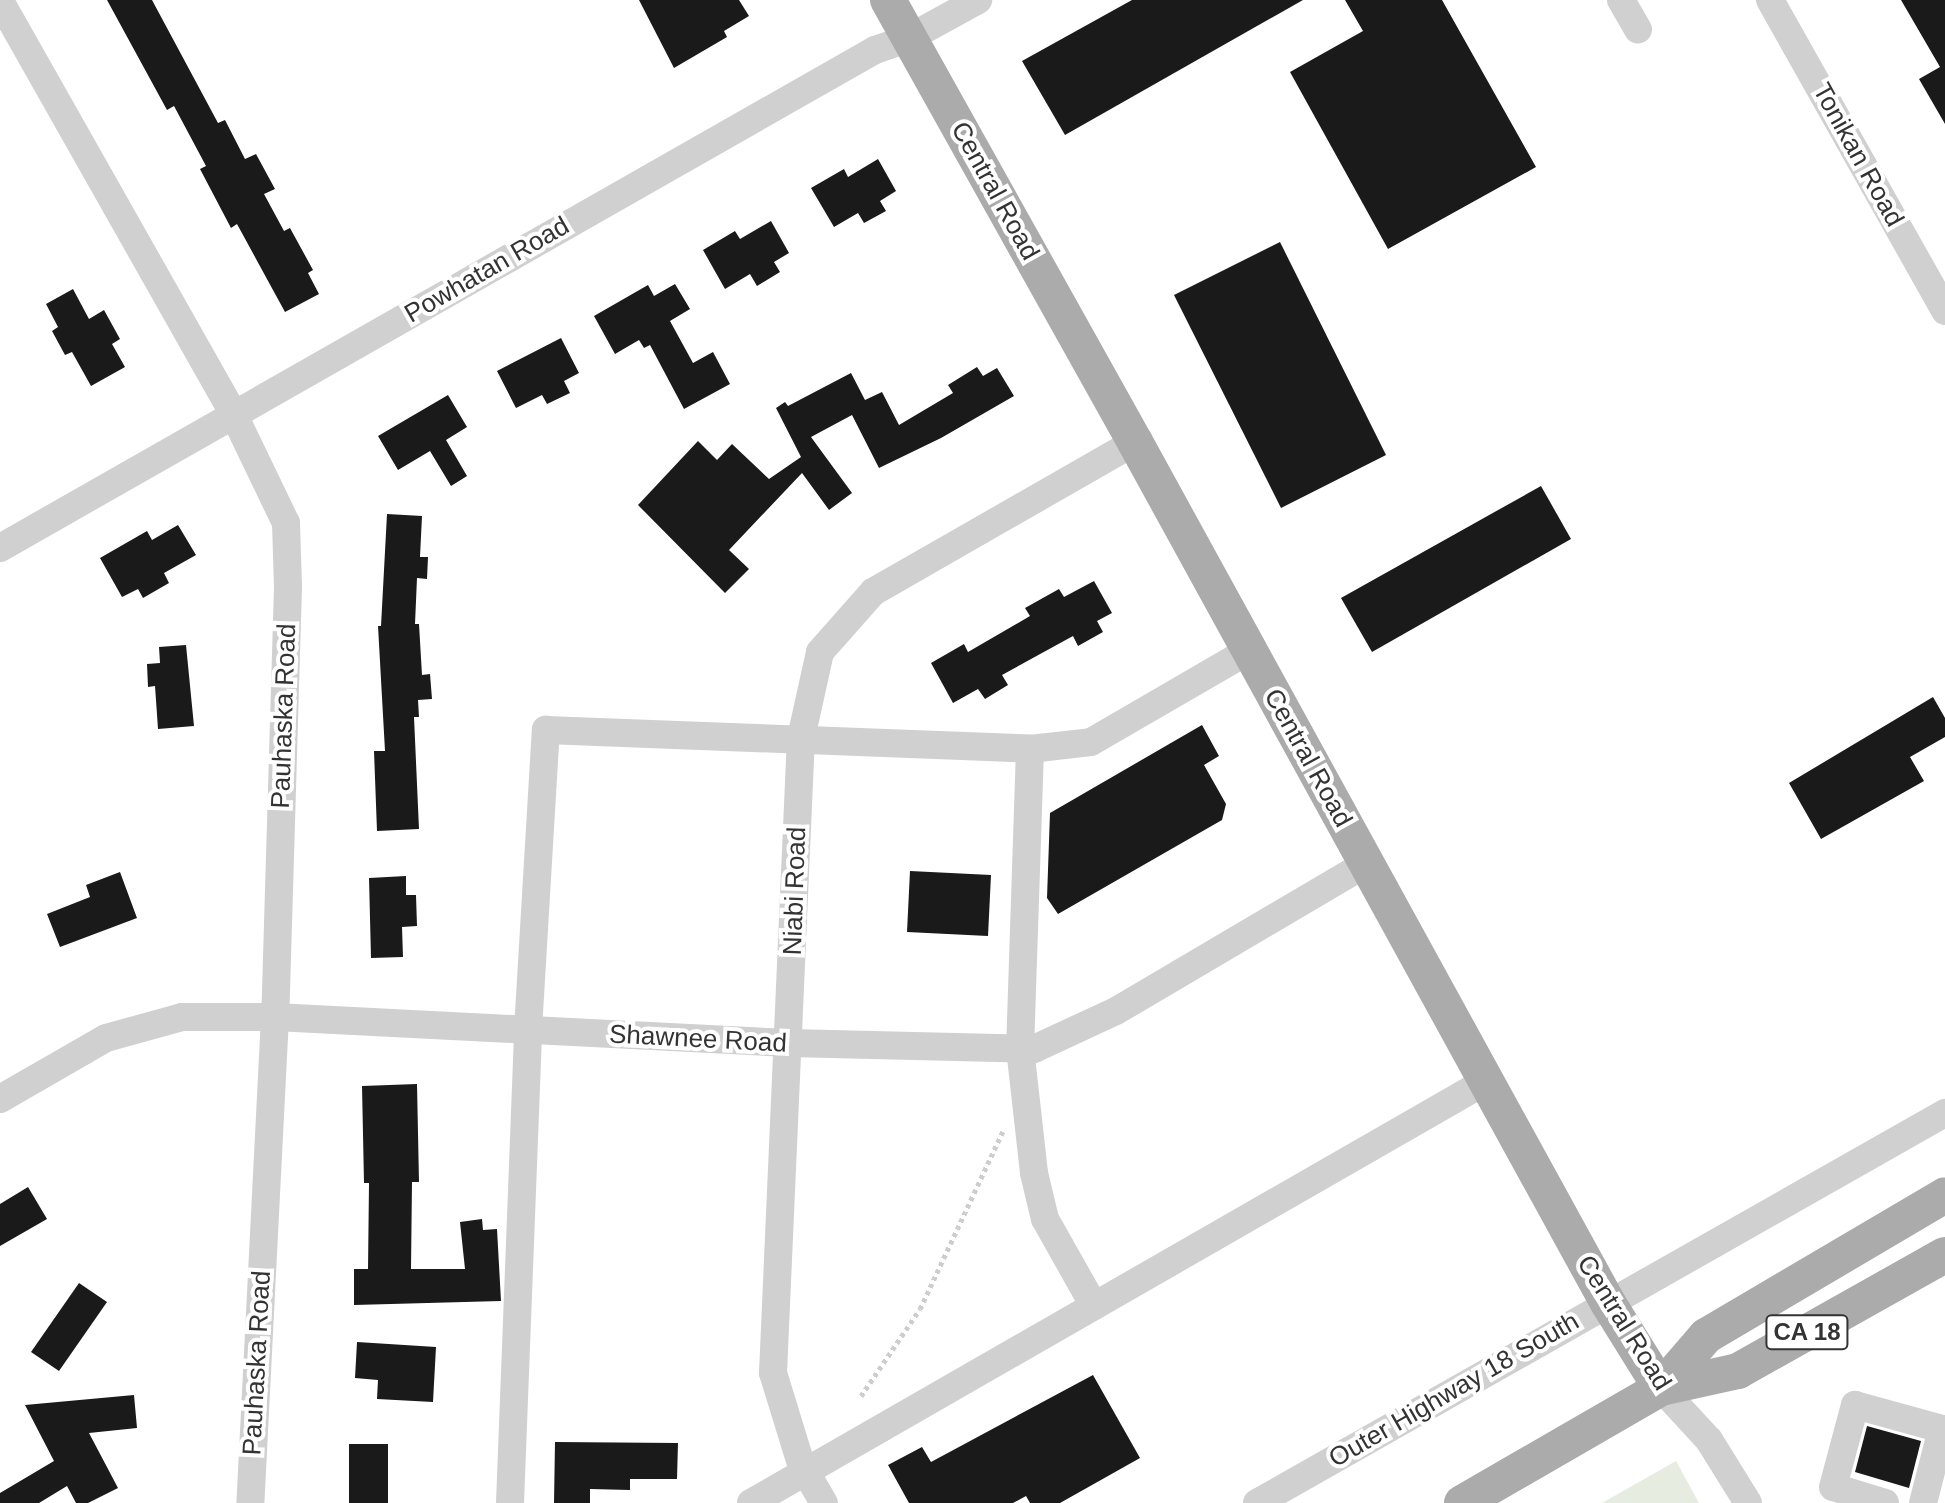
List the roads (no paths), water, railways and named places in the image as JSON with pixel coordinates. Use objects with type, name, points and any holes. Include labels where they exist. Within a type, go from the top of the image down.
[{"type":"main road","name":"Central Road","points":[[888,0],[1135,442],[1608,1303],[1661,1388]]},
{"type":"main road","name":"CA 18","points":[[1661,1388],[1706,1336],[1945,1195]]},
{"type":"main road","name":"CA 18","points":[[1462,1503],[1661,1388],[1738,1371],[1945,1255]]},
{"type":"street","name":"Powhatan Road","points":[[0,548],[875,50],[909,38],[978,0]]},
{"type":"street","points":[[1621,0],[1638,29]]},
{"type":"street","name":"Tonikan Road","points":[[1770,0],[1945,311]]},
{"type":"street","name":"Pauhaska Road","points":[[0,1],[234,415],[286,523],[288,587],[275,1017],[250,1503]]},
{"type":"street","name":"Niabi Road","points":[[824,1503],[806,1472],[773,1373],[801,738],[820,652],[873,592],[1135,442]]},
{"type":"street","points":[[510,1503],[528,1030],[546,730],[1030,749],[1091,742],[1248,651]]},
{"type":"street","points":[[1030,749],[1020,1048],[1034,1173],[1045,1219],[1094,1306]]},
{"type":"street","name":"Shawnee Road","points":[[0,1099],[106,1038],[182,1017],[275,1017],[789,1043],[1034,1049],[1116,1011],[1367,863]]},
{"type":"street","points":[[751,1503],[1486,1081]]},
{"type":"street","name":"Outer Highway 18 South","points":[[1257,1503],[1945,1113]]},
{"type":"street","name":"Central Road","points":[[1661,1388],[1709,1440],[1748,1503]]},
{"type":"street","points":[[1885,1503],[1833,1487],[1855,1405],[1942,1429],[1923,1503]]}]
